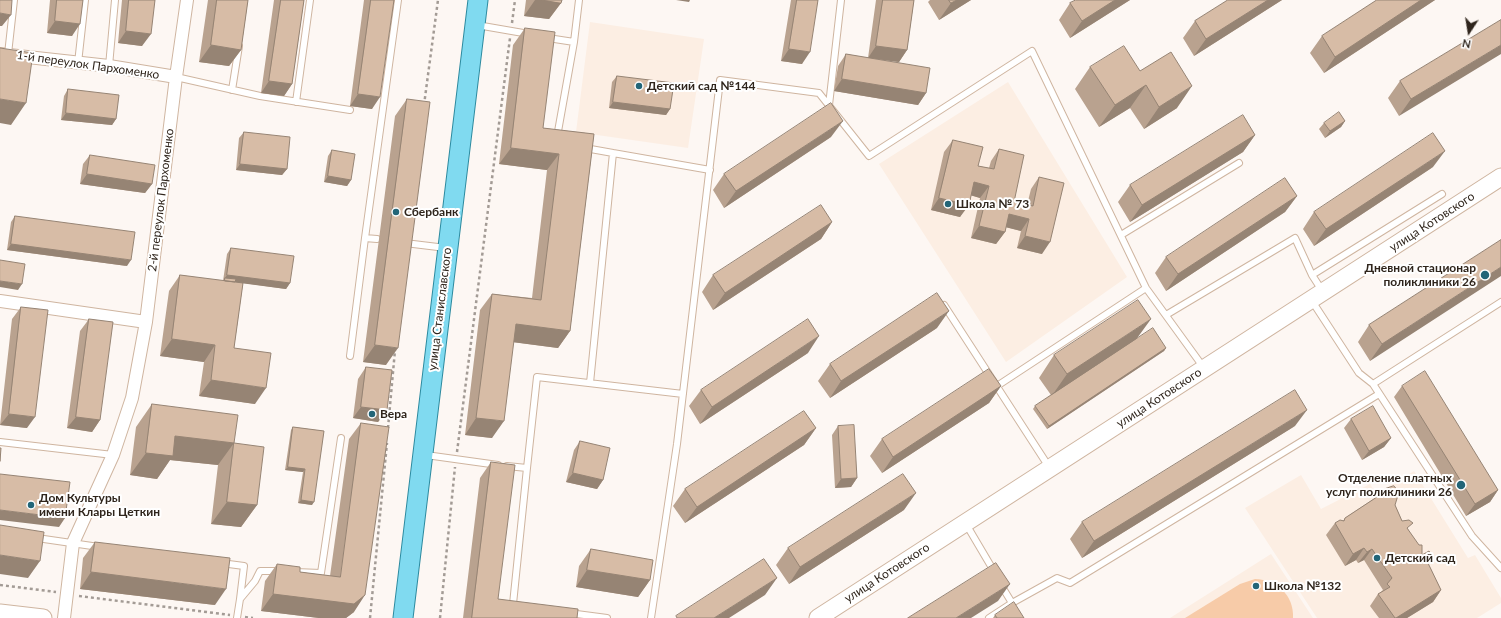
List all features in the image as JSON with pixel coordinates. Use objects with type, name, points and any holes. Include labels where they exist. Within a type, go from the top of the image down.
[{"type":"main road","name":"улица Станиславского","points":[[403,618],[478,0]]},
{"type":"street","name":"2-й переулок Пархоменко","points":[[64,618],[73,543],[113,455],[132,398],[146,322],[187,0]]},
{"type":"street","name":"1-й переулок Пархоменко","points":[[4,54],[109,66],[176,77]]},
{"type":"street","name":"улица Котовского","points":[[818,618],[1501,177]]},
{"type":"street","points":[[0,304],[146,322]]},
{"type":"street","points":[[0,613],[43,618]]},
{"type":"lane","points":[[4,54],[14,0]]},
{"type":"lane","points":[[78,63],[85,0]]},
{"type":"lane","points":[[109,66],[115,0]]},
{"type":"lane","points":[[296,102],[310,0]]},
{"type":"lane","points":[[350,356],[398,0]]},
{"type":"lane","points":[[563,144],[556,142],[574,42],[579,0]]},
{"type":"lane","points":[[829,105],[841,0]]},
{"type":"lane","points":[[475,24],[574,42]]},
{"type":"lane","points":[[232,90],[241,37]]},
{"type":"lane","points":[[650,618],[677,444],[720,80],[819,93],[869,156],[1032,51],[1146,288],[1204,368]]},
{"type":"lane","points":[[176,77],[260,96],[350,110]]},
{"type":"lane","points":[[578,146],[710,170]]},
{"type":"lane","points":[[590,383],[613,153]]},
{"type":"lane","points":[[1121,235],[1240,163]]},
{"type":"lane","points":[[1312,275],[1442,194]]},
{"type":"lane","points":[[365,238],[377,239]]},
{"type":"lane","points":[[1166,315],[1295,238],[1312,275],[1317,296],[1359,373],[1373,384],[1472,536],[1501,568]]},
{"type":"lane","points":[[405,243],[448,248]]},
{"type":"lane","points":[[997,386],[1146,288]]},
{"type":"lane","points":[[939,297],[1050,468]]},
{"type":"lane","points":[[1373,384],[1501,302]]},
{"type":"lane","points":[[521,606],[513,604],[537,377],[683,394]]},
{"type":"lane","points":[[989,618],[1012,603],[1057,578],[1070,583],[1379,394]]},
{"type":"lane","points":[[240,599],[255,581],[260,571],[321,573],[341,438]]},
{"type":"lane","points":[[0,442],[113,455]]},
{"type":"lane","points":[[422,455],[527,468]]},
{"type":"lane","points":[[966,522],[1012,603]]},
{"type":"lane","points":[[34,538],[104,548]]},
{"type":"lane","points":[[213,562],[244,566],[237,617]]},
{"type":"lane","points":[[560,611],[607,618]]},
{"type":"path","points":[[424,110],[438,0]]},
{"type":"path","points":[[440,618],[456,459],[515,0]]},
{"type":"path","points":[[388,430],[396,344]]},
{"type":"path","points":[[370,618],[387,438]]},
{"type":"path","points":[[0,585],[253,618]]},
{"type":"shaded area","name":"Детский сад №144","points":[[590,22],[704,39],[688,148],[576,132]]},
{"type":"shaded area","points":[[1008,82],[1127,277],[1006,362],[879,164]]},
{"type":"shaded area","points":[[1414,471],[1468,558],[1475,555],[1501,598],[1501,603],[1477,618],[1317,618],[1245,508],[1301,475],[1321,509],[1370,484],[1376,494]]},
{"type":"shaded area","name":"Школа №132","points":[[1271,554],[1313,618],[1170,618]]},
{"type":"shaded area","points":[[1255,579],[1270,582],[1283,590],[1291,602],[1293,618],[1185,618],[1240,584]]},
{"type":"building","points":[[0,0],[12,0],[11,15],[0,13]]},
{"type":"building","points":[[57,0],[83,0],[80,24],[55,21]]},
{"type":"building","points":[[129,0],[155,0],[151,34],[126,31]]},
{"type":"building","points":[[217,0],[248,0],[241,50],[211,45]]},
{"type":"building","points":[[281,0],[304,0],[292,84],[269,81]]},
{"type":"building","points":[[371,0],[394,0],[380,97],[358,94]]},
{"type":"building","points":[[542,0],[562,0],[561,3]]},
{"type":"building","points":[[797,0],[818,0],[810,52],[789,49]]},
{"type":"building","points":[[883,0],[914,0],[907,50],[876,46]]},
{"type":"building","points":[[949,0],[957,0],[951,3]]},
{"type":"building","points":[[1076,0],[1115,0],[1082,21],[1070,3]]},
{"type":"building","points":[[1228,0],[1268,0],[1206,39],[1195,21]]},
{"type":"building","points":[[1377,0],[1421,0],[1335,57],[1322,36]]},
{"type":"building","points":[[1501,20],[1501,45],[1411,99],[1400,81]]},
{"type":"building","points":[[525,28],[555,32],[543,128],[594,134],[570,331],[516,324],[504,421],[476,418],[492,294],[541,300],[559,154],[511,148]]},
{"type":"building","points":[[1124,46],[1140,71],[1171,52],[1192,86],[1159,107],[1146,85],[1115,105],[1090,67]]},
{"type":"building","points":[[0,48],[33,53],[26,103],[0,99]]},
{"type":"building","points":[[846,54],[930,68],[926,93],[842,79]]},
{"type":"building","points":[[617,76],[674,83],[670,109],[613,102]]},
{"type":"building","points":[[68,89],[119,95],[116,119],[66,113]]},
{"type":"building","points":[[407,99],[430,102],[398,348],[375,345]]},
{"type":"building","points":[[831,103],[843,121],[736,191],[724,174]]},
{"type":"building","points":[[1339,112],[1345,121],[1330,131],[1324,123]]},
{"type":"building","points":[[1243,115],[1255,135],[1142,205],[1130,185]]},
{"type":"building","points":[[244,132],[290,137],[287,169],[240,164]]},
{"type":"building","points":[[1433,133],[1445,151],[1326,229],[1314,212]]},
{"type":"building","name":"Школа № 73","points":[[953,140],[983,147],[978,166],[994,169],[999,149],[1024,155],[1014,202],[1033,206],[1039,177],[1064,183],[1050,242],[1025,236],[1029,219],[1009,214],[1005,232],[979,226],[989,186],[974,182],[969,205],[939,198]]},
{"type":"building","points":[[332,150],[355,154],[351,180],[328,176]]},
{"type":"building","points":[[90,155],[155,165],[152,184],[87,174]]},
{"type":"building","points":[[1285,178],[1297,196],[1178,274],[1166,257]]},
{"type":"building","points":[[821,205],[832,222],[725,293],[713,275]]},
{"type":"building","points":[[15,216],[135,232],[131,260],[11,244]]},
{"type":"building","points":[[1501,240],[1501,267],[1382,344],[1369,325]]},
{"type":"building","points":[[231,248],[294,256],[290,283],[227,275]]},
{"type":"building","points":[[0,260],[25,264],[22,284],[0,281]]},
{"type":"building","points":[[180,275],[243,283],[234,348],[271,353],[266,388],[211,380],[215,345],[172,339]]},
{"type":"building","points":[[225,278],[236,279],[235,282],[225,281]]},
{"type":"building","points":[[937,293],[949,311],[841,381],[830,364]]},
{"type":"building","points":[[1138,300],[1151,319],[1067,374],[1054,355]]},
{"type":"building","points":[[21,307],[48,310],[35,417],[9,414]]},
{"type":"building","points":[[89,319],[113,322],[100,420],[76,417]]},
{"type":"building","points":[[808,319],[819,336],[712,407],[701,390]]},
{"type":"building","points":[[1153,328],[1166,348],[1049,426],[1035,406]]},
{"type":"building","points":[[366,367],[392,370],[387,410],[361,407]]},
{"type":"building","points":[[989,369],[1001,386],[893,457],[882,439]]},
{"type":"building","points":[[1425,371],[1498,490],[1475,504],[1402,386]]},
{"type":"building","points":[[1295,390],[1307,410],[1094,541],[1082,522]]},
{"type":"building","points":[[152,404],[238,415],[234,443],[175,436],[173,456],[146,453]]},
{"type":"building","points":[[1373,406],[1391,438],[1369,451],[1351,419]]},
{"type":"building","points":[[804,411],[816,428],[697,507],[685,489]]},
{"type":"building","points":[[361,423],[389,427],[365,595],[354,604],[273,594],[277,564],[300,567],[300,572],[340,577]]},
{"type":"building","points":[[854,425],[857,478],[841,479],[838,426]]},
{"type":"building","points":[[293,427],[324,431],[314,502],[301,500],[305,469],[288,467]]},
{"type":"building","points":[[580,441],[610,448],[603,480],[573,473]]},
{"type":"building","points":[[234,443],[264,447],[257,505],[227,502]]},
{"type":"building","points":[[491,462],[515,465],[498,599],[578,609],[577,618],[472,618]]},
{"type":"building","name":"Дом Культуры имени Клары Цеткин","points":[[0,474],[70,482],[65,518],[0,510]]},
{"type":"building","points":[[903,474],[916,493],[800,567],[788,548]]},
{"type":"building","name":"Детский сад","points":[[1394,486],[1399,492],[1395,505],[1402,521],[1409,520],[1413,523],[1407,528],[1419,545],[1422,545],[1422,555],[1429,551],[1433,557],[1427,561],[1441,590],[1396,618],[1378,594],[1390,587],[1387,584],[1392,578],[1372,549],[1367,552],[1364,548],[1353,554],[1335,523],[1340,520],[1344,521],[1345,518],[1383,493],[1385,489]]},
{"type":"building","points":[[0,525],[44,532],[40,561],[0,555]]},
{"type":"building","points":[[95,542],[230,558],[226,589],[91,572]]},
{"type":"building","points":[[591,549],[653,560],[650,580],[587,570]]},
{"type":"building","points":[[764,559],[777,578],[714,618],[677,618],[676,616]]},
{"type":"building","points":[[996,563],[1010,584],[956,618],[908,618]]},
{"type":"building","points":[[1014,602],[1024,618],[997,618],[995,615]]},
{"type":"place","name":"Детский сад №144","points":[[639,86]]},
{"type":"place","name":"Школа № 73","points":[[948,204]]},
{"type":"place","name":"Сбербанк","points":[[396,212]]},
{"type":"place","name":"Дневной стационар поликлиники 26","points":[[1485,275]]},
{"type":"place","name":"Вера","points":[[372,414]]},
{"type":"place","name":"Отделение платных услуг поликлиники 26","points":[[1461,485]]},
{"type":"place","name":"Дом Культуры имени Клары Цеткин","points":[[31,505]]},
{"type":"place","name":"Детский сад","points":[[1377,558]]},
{"type":"place","name":"Школа №132","points":[[1256,586]]}]
